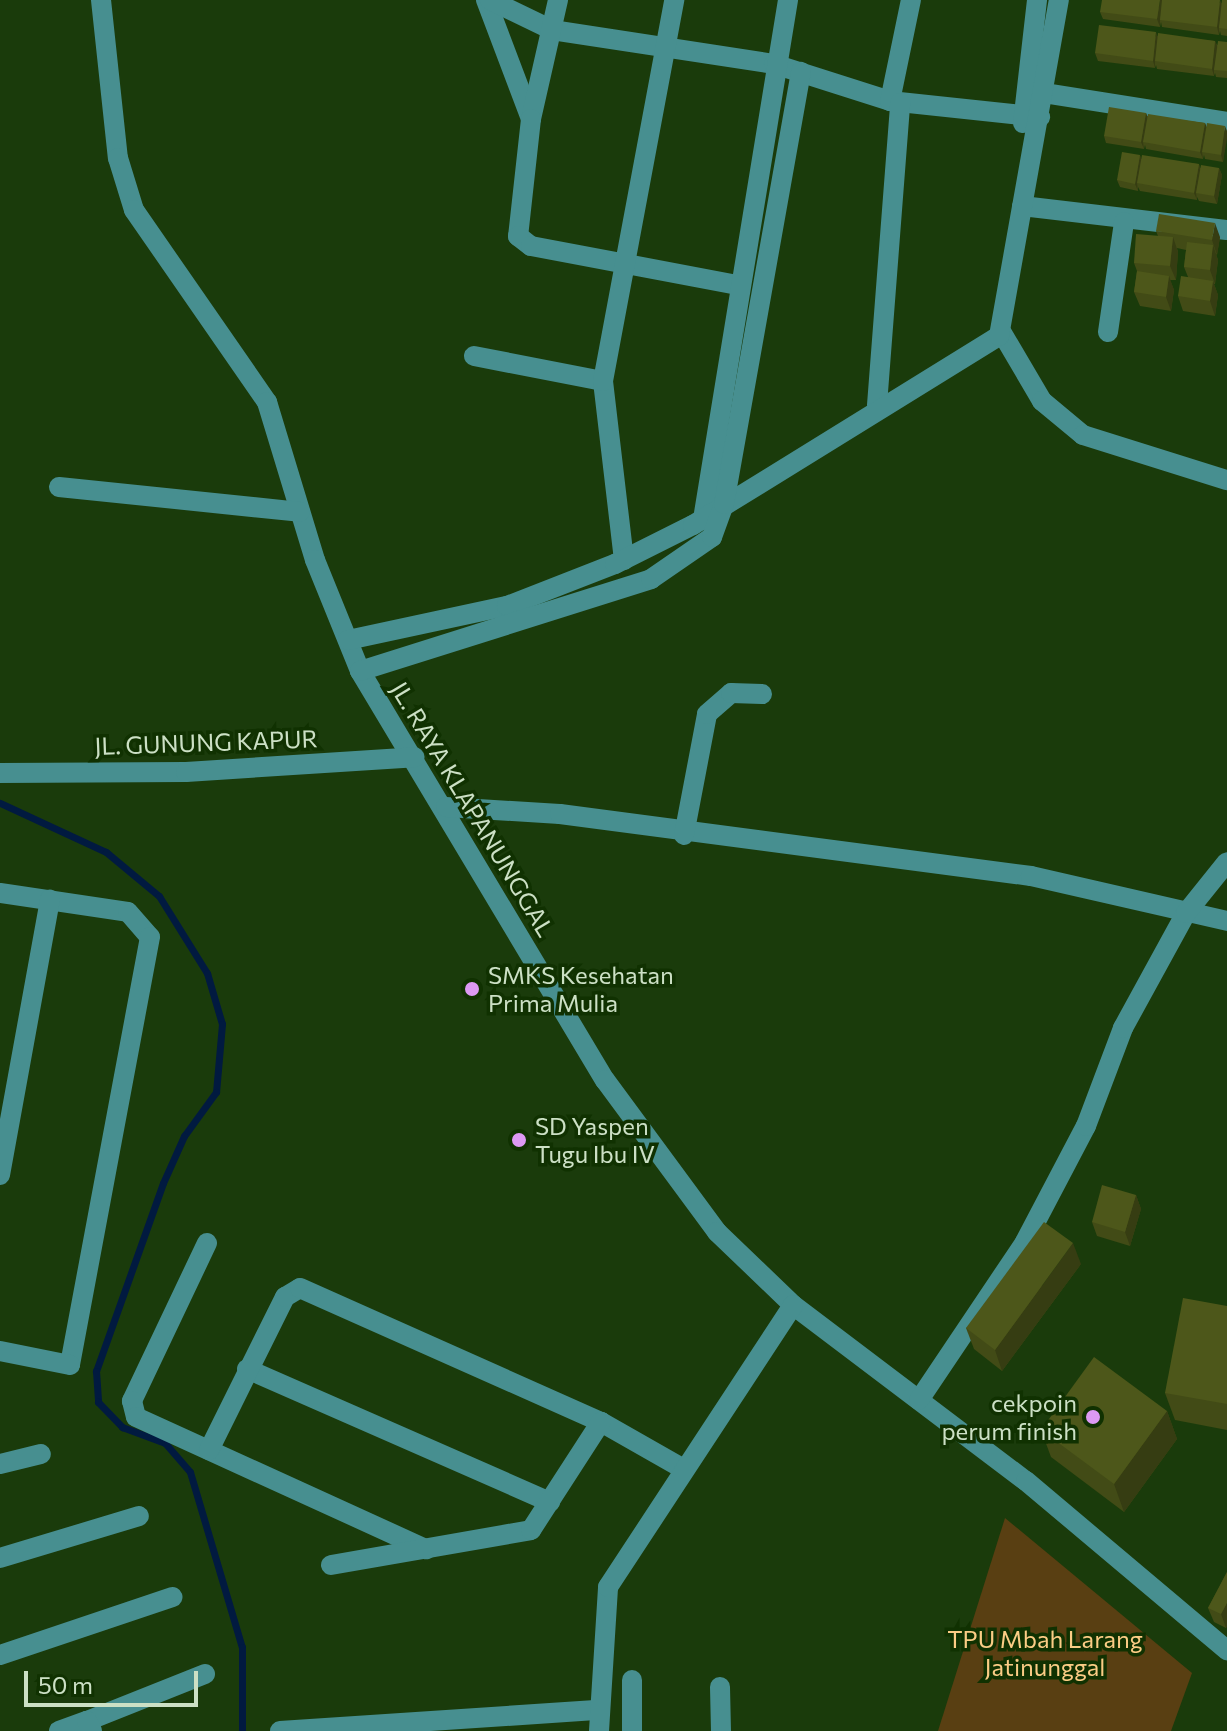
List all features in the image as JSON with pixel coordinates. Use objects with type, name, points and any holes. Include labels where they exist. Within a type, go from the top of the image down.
[{"type":"street","name":"JL. RAYA KLAPANUNGGAL","points":[[101,0],[118,158],[134,210],[267,402],[300,512],[360,671],[446,807],[632,1119],[717,1232],[793,1305],[919,1400],[1227,1650]]},
{"type":"street","points":[[488,0],[552,30],[774,64],[895,102],[1030,115]]},
{"type":"street","points":[[488,0],[531,119]]},
{"type":"street","points":[[558,0],[531,119],[518,236],[531,246],[626,260],[737,285]]},
{"type":"street","points":[[624,560],[603,381],[674,0]]},
{"type":"street","points":[[704,513],[737,285],[774,64],[788,0]]},
{"type":"street","points":[[877,405],[895,102],[911,0]]},
{"type":"street","points":[[1037,0],[1022,206],[1002,333],[1042,401],[1083,435],[1227,480]]},
{"type":"street","points":[[1030,115],[1044,93],[1059,0]]},
{"type":"street","points":[[360,671],[651,579],[712,537],[724,504],[801,72]]},
{"type":"street","points":[[1044,93],[1227,122]]},
{"type":"street","points":[[1022,206],[1124,222],[1227,230]]},
{"type":"street","points":[[1108,332],[1124,222]]},
{"type":"street","points":[[348,640],[507,606],[624,560],[724,504],[877,405],[1002,333]]},
{"type":"street","points":[[474,356],[603,381]]},
{"type":"street","points":[[59,487],[300,512]]},
{"type":"street","points":[[684,835],[707,714],[731,693],[762,694]]},
{"type":"street","name":"JL. GUNUNG KAPUR","points":[[0,773],[186,772],[415,757]]},
{"type":"street","points":[[446,807],[560,814],[684,835],[1031,876],[1227,921]]},
{"type":"street","points":[[919,1400],[1025,1242],[1086,1126],[1123,1028],[1186,913],[1227,862]]},
{"type":"street","points":[[0,893],[128,912],[150,937],[70,1365],[0,1351]]},
{"type":"street","points":[[0,1175],[50,900]]},
{"type":"street","points":[[207,1243],[131,1407],[140,1420],[426,1549]]},
{"type":"street","points":[[209,1450],[285,1297],[300,1288],[601,1422],[682,1468]]},
{"type":"street","points":[[280,1731],[599,1721],[604,1599],[682,1468],[793,1305]]},
{"type":"street","points":[[247,1369],[550,1502]]},
{"type":"street","points":[[331,1565],[531,1530],[601,1422]]},
{"type":"street","points":[[0,1464],[41,1454]]},
{"type":"street","points":[[0,1558],[139,1516]]},
{"type":"street","points":[[0,1655],[172,1597]]},
{"type":"street","points":[[59,1731],[89,1726],[205,1674]]},
{"type":"street","points":[[632,1680],[632,1731]]},
{"type":"street","points":[[720,1687],[721,1731]]},
{"type":"green space","name":"TPU Mbah Larang Jatinunggal","points":[[1005,1518],[1192,1673],[1171,1731],[938,1731]]},
{"type":"building","points":[[1102,0],[1160,0],[1157,19],[1100,12]]},
{"type":"building","points":[[1162,0],[1220,0],[1217,27],[1160,20]]},
{"type":"building","points":[[1222,0],[1227,0],[1227,29],[1219,28]]},
{"type":"building","points":[[1099,25],[1156,32],[1153,61],[1095,53]]},
{"type":"building","points":[[1158,33],[1215,41],[1212,69],[1155,61]]},
{"type":"building","points":[[1218,41],[1227,42],[1227,71],[1214,70]]},
{"type":"building","points":[[1109,107],[1146,113],[1141,142],[1104,136]]},
{"type":"building","points":[[1148,114],[1205,123],[1200,152],[1143,142]]},
{"type":"building","points":[[1207,123],[1225,126],[1221,155],[1202,152]]},
{"type":"building","points":[[1122,152],[1140,155],[1135,184],[1117,180]]},
{"type":"building","points":[[1142,155],[1199,164],[1194,193],[1137,183]]},
{"type":"building","points":[[1201,165],[1219,168],[1214,196],[1196,193]]},
{"type":"building","points":[[1159,214],[1215,223],[1212,240],[1156,231]]},
{"type":"building","points":[[1136,234],[1173,237],[1170,266],[1134,263]]},
{"type":"building","points":[[1187,242],[1213,245],[1210,270],[1184,267]]},
{"type":"building","points":[[1137,271],[1169,276],[1166,297],[1134,292]]},
{"type":"building","points":[[1181,276],[1213,281],[1210,301],[1178,296]]},
{"type":"building","points":[[1102,1185],[1136,1195],[1125,1232],[1092,1222]]},
{"type":"building","points":[[1044,1222],[1073,1243],[995,1350],[966,1328]]},
{"type":"building","points":[[1183,1298],[1227,1306],[1227,1404],[1165,1393]]},
{"type":"building","points":[[1094,1357],[1167,1411],[1114,1484],[1041,1430]]},
{"type":"building","points":[[1227,1572],[1227,1603],[1221,1614],[1208,1608]]},
{"type":"waterway","points":[[0,803],[106,852],[159,896],[207,973],[222,1024],[216,1092],[184,1136],[163,1183],[96,1371],[98,1402],[122,1427],[165,1443],[190,1472],[242,1647],[242,1731]]},
{"type":"place","name":"SMKS Kesehatan Prima Mulia","points":[[472,989]]},
{"type":"place","name":"SD Yaspen Tugu Ibu IV","points":[[519,1140]]},
{"type":"place","name":"cekpoin perum finish","points":[[1093,1417]]}]
